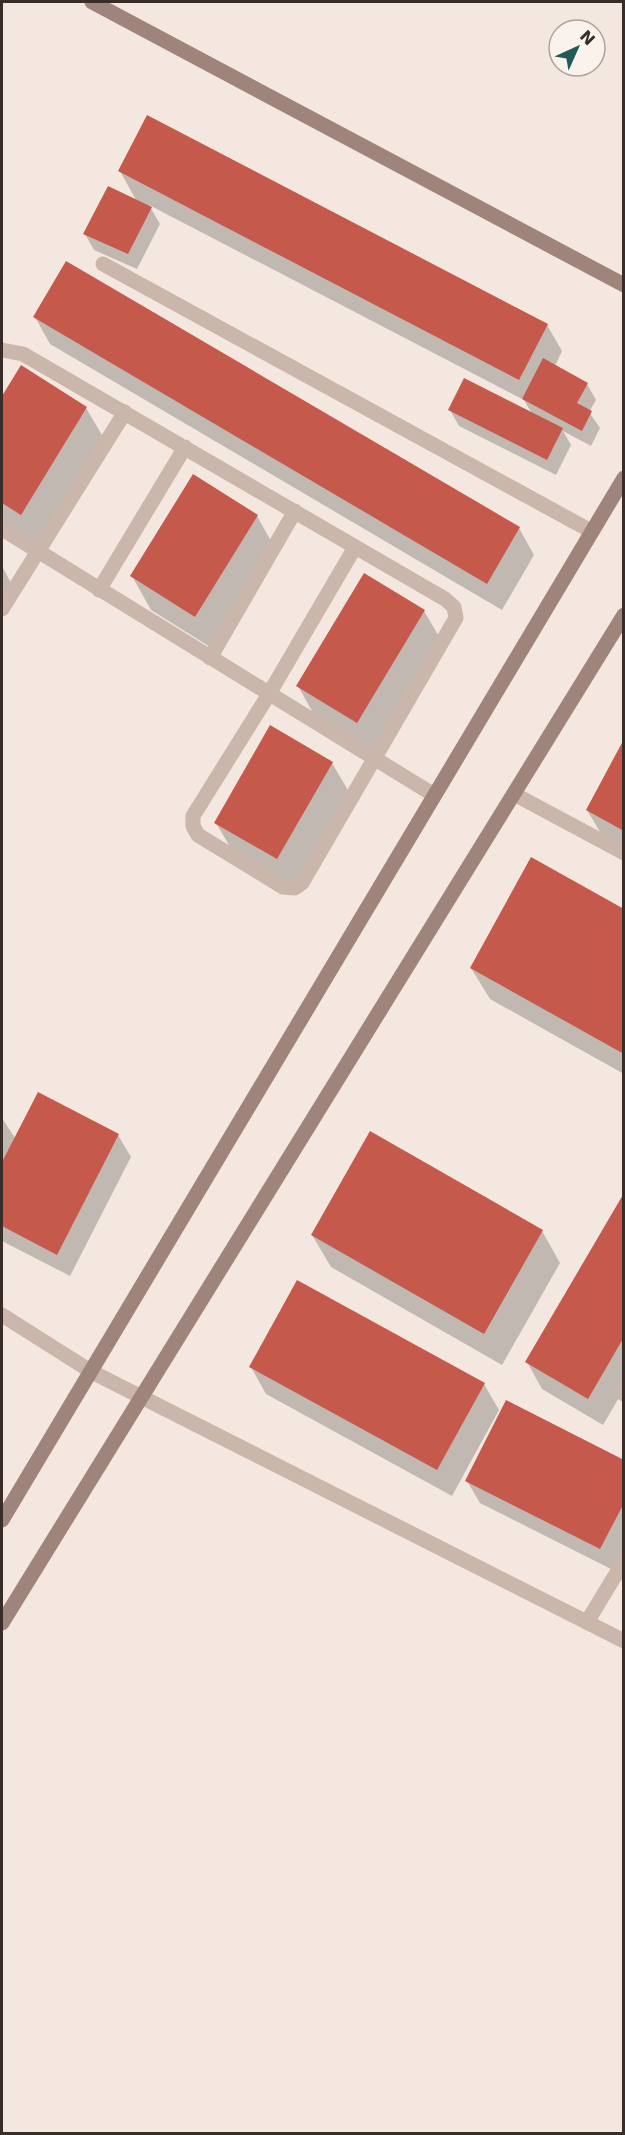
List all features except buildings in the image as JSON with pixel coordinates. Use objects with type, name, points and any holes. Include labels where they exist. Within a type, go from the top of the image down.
[{"type":"street","points":[[92,2],[624,285]]},
{"type":"street","points":[[103,264],[591,531]]},
{"type":"street","points":[[2,350],[22,354],[125,412],[446,599],[454,607],[456,618],[302,883],[294,888],[283,887],[198,835],[193,826],[193,816],[269,694],[355,547]]},
{"type":"street","points":[[2,609],[125,412]]},
{"type":"street","points":[[99,590],[185,447]]},
{"type":"street","points":[[2,1520],[624,478]]},
{"type":"street","points":[[210,658],[295,511]]},
{"type":"street","points":[[2,529],[434,795]]},
{"type":"street","points":[[2,1623],[624,615]]},
{"type":"street","points":[[514,794],[624,853]]},
{"type":"street","points":[[2,1315],[92,1372],[624,1641]]},
{"type":"street","points":[[624,1387],[624,1394]]},
{"type":"street","points":[[587,1622],[624,1561]]}]
